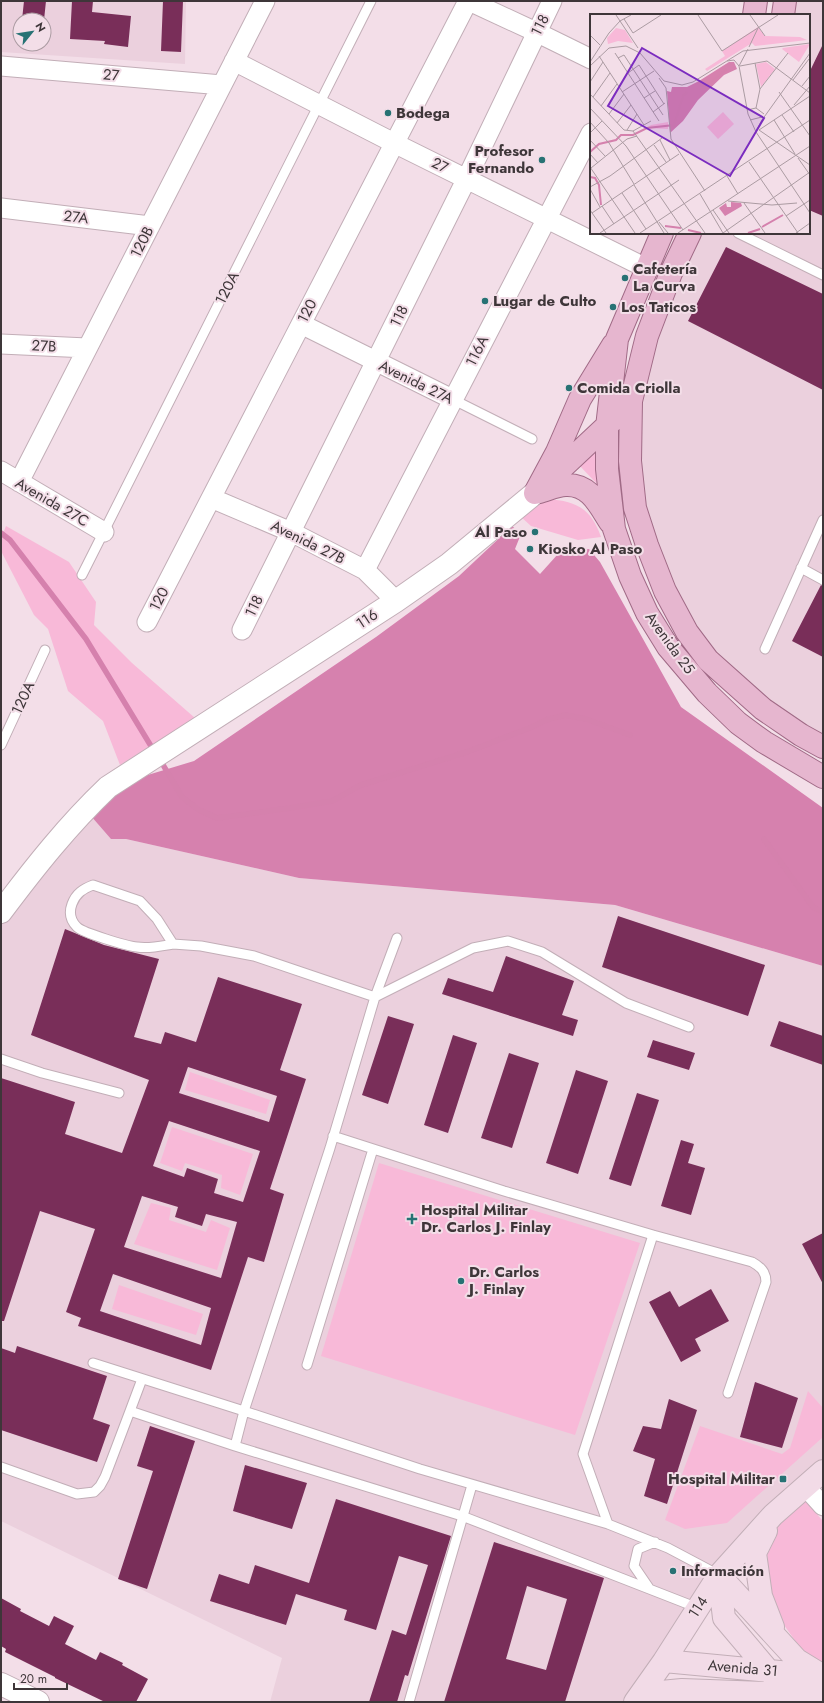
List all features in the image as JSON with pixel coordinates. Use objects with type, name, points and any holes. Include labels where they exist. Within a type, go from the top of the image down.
[{"type":"main road","points":[[754,14],[756,1]]},
{"type":"main road","points":[[783,14],[785,1]]},
{"type":"main road","points":[[535,493],[557,452],[580,399],[617,339],[662,234]]},
{"type":"main road","name":"Avenida 25","points":[[690,234],[671,273],[647,336],[631,401],[630,462],[635,508],[647,545],[665,591],[687,632],[708,660],[763,709],[801,735],[823,747]]},
{"type":"main road","name":"Avenida 25","points":[[617,339],[600,433],[607,469],[614,529],[630,576],[647,613],[668,647],[707,693],[738,723],[764,742],[823,777]]},
{"type":"main road","points":[[535,493],[600,433],[631,401]]},
{"type":"main road","points":[[573,416],[573,427],[584,439],[600,433]]},
{"type":"main road","points":[[535,493],[566,485],[580,486],[595,497],[614,529]]},
{"type":"main road","name":"114","points":[[635,1702],[664,1662],[719,1575],[773,1515],[823,1471]]},
{"type":"main road","points":[[773,1515],[755,1553],[761,1596],[776,1636]]},
{"type":"main road","points":[[719,1575],[724,1618]]},
{"type":"main road","points":[[719,1575],[797,1660],[823,1676]]},
{"type":"main road","points":[[698,1608],[724,1618],[788,1694]]},
{"type":"main road","name":"Avenida 31","points":[[664,1662],[823,1676]]},
{"type":"main road","name":"Avenida 31","points":[[642,1702],[661,1692],[682,1690],[788,1694],[823,1698]]},
{"type":"street","name":"120B","points":[[19,482],[265,1]]},
{"type":"street","points":[[468,1],[590,59]]},
{"type":"street","name":"120","points":[[147,622],[468,1]]},
{"type":"street","name":"118","points":[[242,630],[467,178],[552,1]]},
{"type":"street","name":"27","points":[[234,61],[394,143],[646,268]]},
{"type":"street","name":"27","points":[[1,66],[222,85]]},
{"type":"street","name":"116A","points":[[365,570],[452,399],[590,135]]},
{"type":"street","name":"27A","points":[[1,208],[150,226]]},
{"type":"street","name":"Avenida 27A","points":[[301,324],[452,399]]},
{"type":"street","name":"27B","points":[[1,344],[87,348]]},
{"type":"street","name":"Avenida 27C","points":[[1,471],[104,532]]},
{"type":"street","name":"116","points":[[1,912],[43,856],[108,787],[396,601],[449,564],[535,493]]},
{"type":"street","name":"Avenida 27B","points":[[211,498],[291,532],[365,570],[396,601]]},
{"type":"street","points":[[805,1486],[823,1506]]},
{"type":"street","points":[[1,1684],[38,1702]]},
{"type":"lane","name":"120A","points":[[82,575],[371,1]]},
{"type":"lane","points":[[740,234],[823,275]]},
{"type":"lane","name":"Avenida 27A","points":[[452,399],[532,439]]},
{"type":"lane","points":[[765,649],[823,520]]},
{"type":"lane","points":[[801,568],[823,580]]},
{"type":"lane","name":"120A","points":[[1,745],[44,650]]},
{"type":"lane","points":[[173,944],[157,919],[140,901],[94,885],[84,888],[75,896],[70,911],[72,920],[77,928],[120,944],[137,947],[154,947],[173,944],[201,946],[254,956],[375,997],[473,948],[508,941],[542,952],[626,1003],[689,1027]]},
{"type":"lane","points":[[236,1446],[244,1411],[333,1136],[375,997],[397,938]]},
{"type":"lane","points":[[1,1059],[42,1073],[119,1093]]},
{"type":"lane","points":[[333,1136],[504,1191],[653,1235],[752,1262],[759,1266],[766,1276],[766,1282],[728,1393]]},
{"type":"lane","points":[[307,1365],[373,1149]]},
{"type":"lane","points":[[608,1524],[583,1454],[653,1235]]},
{"type":"lane","points":[[94,1363],[420,1469],[608,1524],[655,1542],[719,1575]]},
{"type":"lane","points":[[1,1467],[77,1494],[94,1492],[100,1486],[105,1477],[142,1379]]},
{"type":"lane","points":[[130,1412],[462,1516],[650,1588],[698,1608]]},
{"type":"lane","points":[[409,1702],[472,1484]]},
{"type":"lane","points":[[650,1588],[634,1566],[638,1549],[655,1542]]},
{"type":"shaded area","points":[[1,1],[186,1],[185,64],[1,52]]},
{"type":"shaded area","points":[[785,1],[823,1],[823,747],[708,660],[647,545],[631,401],[690,234],[810,234],[810,14],[783,14]]},
{"type":"shaded area","points":[[595,453],[597,484],[579,465]]},
{"type":"shaded area","points":[[547,499],[574,504],[581,508],[592,519],[601,537],[578,540],[531,526],[520,516]]},
{"type":"shaded area","points":[[6,526],[69,562],[96,602],[94,625],[132,663],[195,718],[120,765],[103,721],[68,691],[48,629],[34,615],[1,551],[1,538]]},
{"type":"shaded area","points":[[512,526],[521,534],[515,549],[540,574],[558,554],[589,549],[600,562],[681,707],[823,808],[823,966],[615,905],[299,878],[126,839],[111,839],[91,816],[108,787],[194,761],[376,637],[459,576]]},
{"type":"shaded area","name":"Hospital Militar Dr. Carlos J. Finlay","points":[[108,787],[112,839],[126,839],[299,878],[615,905],[823,966],[823,1472],[719,1575],[641,1674],[626,1702],[270,1702],[282,1658],[1,1521],[1,912]]},
{"type":"shaded area","points":[[190,1072],[270,1100],[266,1114],[185,1090]]},
{"type":"shaded area","points":[[172,1127],[253,1154],[240,1195],[221,1188],[222,1175],[185,1163],[182,1171],[160,1163]]},
{"type":"shaded area","points":[[379,1163],[640,1243],[575,1435],[321,1356]]},
{"type":"shaded area","points":[[151,1203],[171,1208],[169,1220],[206,1232],[211,1220],[230,1228],[217,1270],[134,1244]]},
{"type":"shaded area","points":[[119,1285],[203,1314],[196,1335],[112,1309]]},
{"type":"shaded area","points":[[808,1391],[823,1408],[823,1437],[727,1523],[685,1529],[665,1520],[700,1426],[782,1454],[790,1448]]},
{"type":"shaded area","points":[[805,1501],[823,1521],[823,1665],[803,1652],[784,1625],[770,1588],[767,1553],[778,1524]]},
{"type":"building","points":[[24,1],[46,1],[45,12],[23,12]]},
{"type":"building","points":[[72,1],[93,1],[92,12],[131,16],[128,47],[104,44],[105,41],[70,39]]},
{"type":"building","points":[[163,1],[183,1],[181,52],[161,51]]},
{"type":"building","points":[[823,44],[823,216],[810,210],[810,71]]},
{"type":"building","points":[[726,247],[823,294],[823,390],[688,321]]},
{"type":"building","points":[[821,585],[823,586],[823,657],[792,641]]},
{"type":"building","points":[[618,916],[765,965],[748,1016],[602,967]]},
{"type":"building","points":[[65,929],[104,945],[159,959],[134,1037],[161,1044],[165,1032],[196,1042],[218,977],[302,1004],[280,1070],[306,1079],[270,1189],[284,1194],[264,1262],[248,1257],[211,1370],[78,1326],[81,1318],[66,1312],[95,1229],[40,1211],[4,1321],[1,1321],[1,1078],[75,1102],[65,1134],[122,1153],[149,1080],[31,1035]],"holes":[[[188,1067],[277,1096],[269,1122],[179,1093]],[[169,1121],[260,1151],[243,1202],[214,1193],[218,1179],[187,1168],[184,1177],[153,1166]],[[142,1196],[178,1207],[175,1217],[202,1226],[206,1214],[237,1222],[221,1278],[124,1247]],[[113,1274],[211,1308],[201,1345],[100,1311]]]},
{"type":"building","points":[[506,956],[574,981],[562,1015],[578,1020],[573,1036],[442,994],[448,978],[493,992]]},
{"type":"building","points":[[388,1016],[414,1024],[388,1104],[362,1095]]},
{"type":"building","points":[[779,1021],[823,1036],[823,1065],[770,1046]]},
{"type":"building","points":[[453,1035],[477,1043],[448,1133],[424,1125]]},
{"type":"building","points":[[653,1040],[695,1053],[689,1070],[647,1057]]},
{"type":"building","points":[[509,1053],[539,1063],[512,1148],[481,1138]]},
{"type":"building","points":[[576,1070],[608,1081],[578,1174],[546,1163]]},
{"type":"building","points":[[637,1093],[659,1100],[631,1186],[609,1179]]},
{"type":"building","points":[[681,1140],[694,1144],[688,1163],[705,1168],[691,1215],[661,1206]]},
{"type":"building","points":[[823,1233],[823,1284],[802,1244]]},
{"type":"building","points":[[711,1289],[729,1321],[695,1339],[701,1351],[681,1362],[649,1302],[670,1291],[679,1307]]},
{"type":"building","points":[[17,1346],[107,1376],[93,1419],[110,1425],[97,1462],[1,1430],[1,1348],[15,1353]]},
{"type":"building","points":[[755,1382],[798,1398],[782,1448],[740,1437]]},
{"type":"building","points":[[669,1399],[697,1410],[667,1504],[644,1496],[655,1459],[633,1451],[643,1426],[661,1429]]},
{"type":"building","points":[[150,1426],[195,1441],[147,1589],[118,1579],[153,1471],[137,1466]]},
{"type":"building","points":[[245,1465],[307,1483],[292,1529],[233,1511]]},
{"type":"building","points":[[336,1499],[451,1536],[408,1676],[405,1675],[397,1702],[369,1702],[392,1630],[406,1635],[428,1565],[399,1556],[376,1630],[344,1620],[347,1610],[296,1594],[286,1625],[210,1601],[219,1574],[249,1584],[255,1565],[309,1583]]},
{"type":"building","points":[[494,1542],[604,1578],[565,1702],[444,1702]],"holes":[[[527,1586],[567,1599],[546,1670],[506,1659]]]},
{"type":"building","points":[[1,1598],[21,1609],[20,1611],[49,1626],[54,1616],[74,1626],[65,1644],[96,1660],[100,1652],[123,1663],[122,1665],[148,1679],[136,1702],[105,1702],[5,1652],[6,1649],[1,1646]]},
{"type":"waterway","points":[[1,533],[10,540],[86,639],[154,751]]},
{"type":"waterway","points":[[159,758],[182,797],[199,810],[217,818],[332,801],[361,785],[467,752],[532,727],[546,720],[565,715],[586,719],[630,735]]},
{"type":"waterway","points":[[764,839],[813,907],[823,912]]},
{"type":"place","name":"Bodega","points":[[388,113]]},
{"type":"place","name":"Profesor Fernando","points":[[542,160]]},
{"type":"place","name":"Cafetería La Curva","points":[[625,278]]},
{"type":"place","name":"Lugar de Culto","points":[[485,301]]},
{"type":"place","name":"Los Taticos","points":[[613,307]]},
{"type":"place","name":"Comida Criolla","points":[[569,388]]},
{"type":"place","name":"Al Paso","points":[[535,532]]},
{"type":"place","name":"Kiosko Al Paso","points":[[530,549]]},
{"type":"place","name":"Hospital Militar Dr. Carlos J. Finlay","points":[[412,1219]]},
{"type":"place","name":"Dr. Carlos J. Finlay","points":[[461,1281]]},
{"type":"place","name":"Hospital Militar","points":[[783,1479]]},
{"type":"place","name":"Información","points":[[673,1571]]}]
